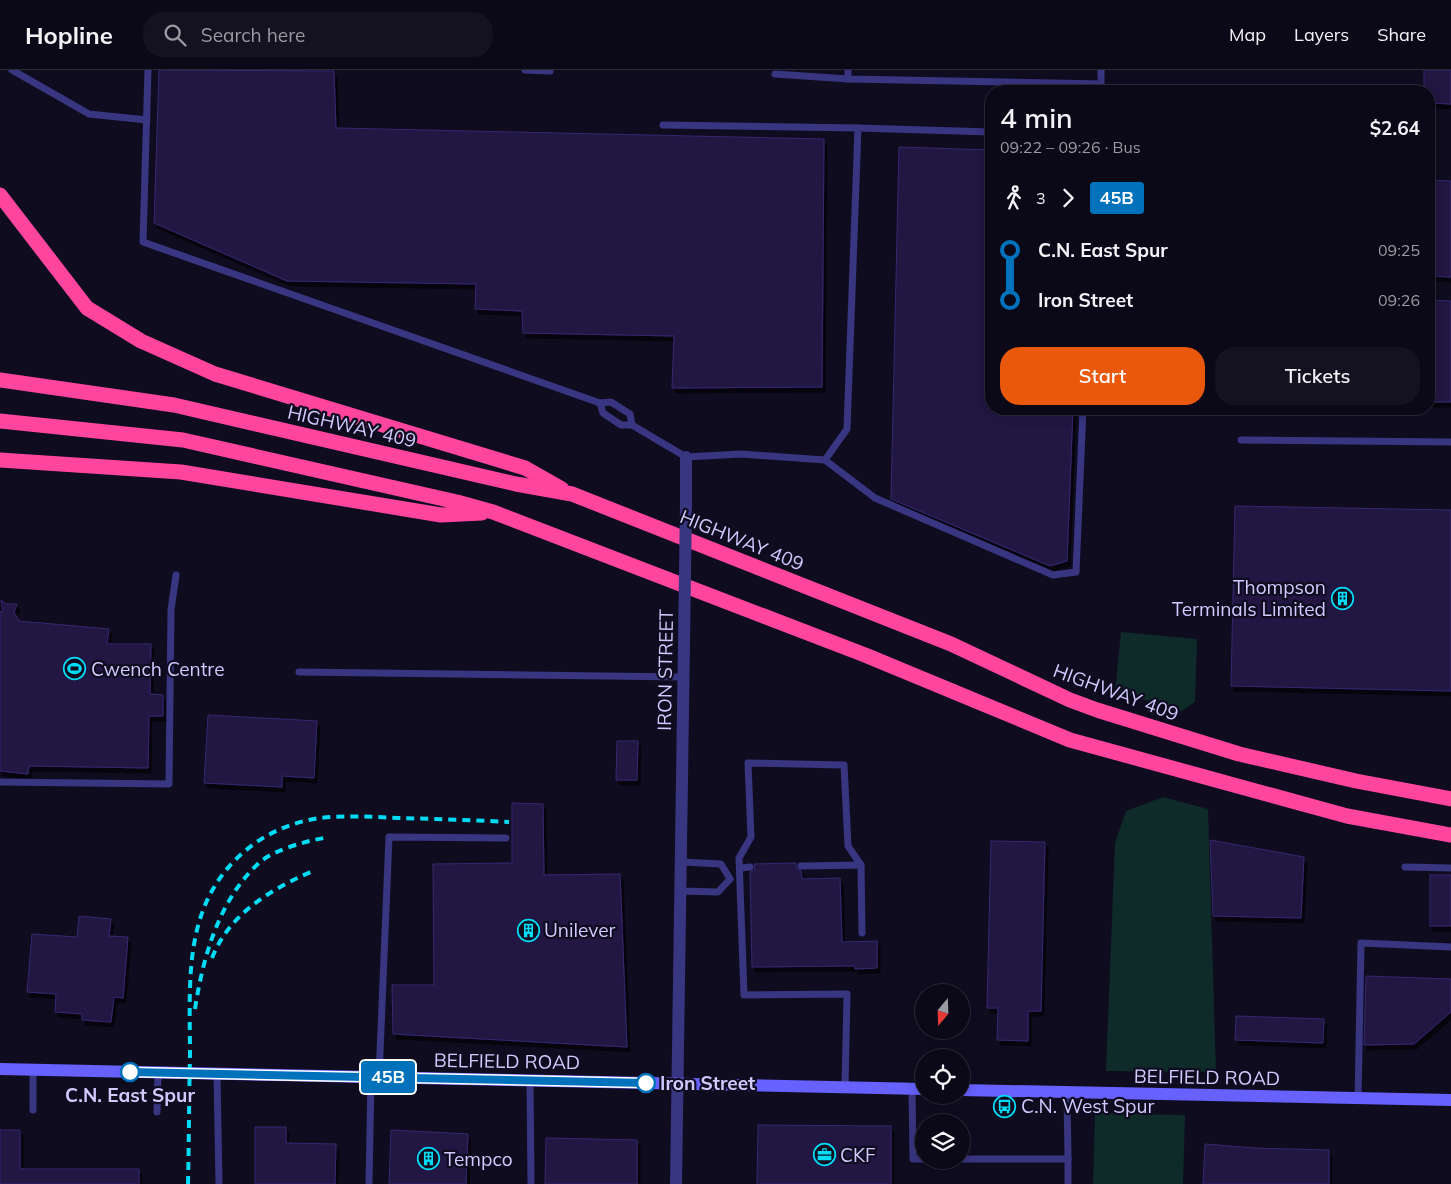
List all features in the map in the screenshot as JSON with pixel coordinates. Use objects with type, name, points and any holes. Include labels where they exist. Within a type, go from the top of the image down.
[{"type":"highway","points":[[0,195],[87,308],[140,341],[215,374],[525,468],[572,494]]},
{"type":"highway","name":"HIGHWAY 409","points":[[0,380],[174,405],[516,484],[572,494],[952,644],[1070,700],[1098,710],[1239,754],[1356,782],[1451,799]]},
{"type":"highway","points":[[0,421],[183,440],[457,502],[493,512],[865,655],[1070,740],[1347,816],[1451,835]]},
{"type":"highway","points":[[0,460],[181,472],[441,515],[493,512]]},
{"type":"main road","name":"BELFIELD ROAD","points":[[0,1069],[915,1089]]},
{"type":"main road","name":"BELFIELD ROAD","points":[[970,1090],[1451,1100]]},
{"type":"street","name":"IRON STREET","points":[[676,1184],[679,1083],[686,457]]},
{"type":"lane","points":[[12,70],[89,114],[147,120]]},
{"type":"lane","points":[[148,70],[143,242],[600,403],[611,402],[630,414],[632,425]]},
{"type":"lane","points":[[525,70],[550,72]]},
{"type":"lane","points":[[848,70],[848,78]]},
{"type":"lane","points":[[775,74],[848,78],[1101,84],[1101,70]]},
{"type":"lane","points":[[663,125],[985,132]]},
{"type":"lane","points":[[824,460],[847,429],[858,128]]},
{"type":"lane","points":[[600,403],[603,412],[621,425],[632,425],[686,457],[741,454],[824,460],[875,498],[1053,574],[1076,572],[1083,415]]},
{"type":"lane","points":[[1241,440],[1451,442]]},
{"type":"lane","points":[[0,782],[169,784],[171,610],[176,575]]},
{"type":"lane","points":[[299,672],[684,677]]},
{"type":"lane","points":[[845,1087],[847,994],[744,995],[739,858],[751,837],[748,763],[844,765],[848,846],[861,865],[862,933]]},
{"type":"lane","points":[[369,1184],[390,837],[506,838]]},
{"type":"lane","points":[[682,862],[721,864],[730,879]]},
{"type":"lane","points":[[801,866],[861,865]]},
{"type":"lane","points":[[740,868],[750,867]]},
{"type":"lane","points":[[1405,867],[1451,868]]},
{"type":"lane","points":[[730,879],[740,880]]},
{"type":"lane","points":[[681,891],[718,892],[730,879]]},
{"type":"lane","points":[[1358,1099],[1361,942],[1451,947]]},
{"type":"lane","points":[[33,1070],[33,1110]]},
{"type":"lane","points":[[156,1112],[158,1072]]},
{"type":"lane","points":[[217,1074],[219,1184]]},
{"type":"lane","points":[[530,1080],[531,1184]]},
{"type":"lane","points":[[1067,1093],[1068,1184]]},
{"type":"lane","points":[[915,1131],[913,1159],[915,1159]]},
{"type":"lane","points":[[970,1159],[1068,1159]]},
{"type":"green space","points":[[1121,632],[1197,639],[1195,702],[1182,711],[1115,691]]},
{"type":"green space","points":[[1163,797],[1208,809],[1216,1072],[1106,1071],[1115,843],[1126,811]]},
{"type":"green space","points":[[1095,1113],[1185,1115],[1183,1184],[1093,1184]]},
{"type":"building","points":[[159,70],[334,71],[336,128],[824,139],[822,387],[672,388],[674,336],[523,333],[522,311],[475,309],[476,284],[287,281],[154,223]]},
{"type":"building","points":[[1424,70],[1451,70],[1451,104],[1435,103],[1435,85],[1424,85]]},
{"type":"building","points":[[899,147],[985,150],[985,415],[1073,415],[1067,561],[1050,566],[891,499]]},
{"type":"building","points":[[1435,180],[1451,181],[1451,277],[1435,276]]},
{"type":"building","points":[[1435,300],[1451,301],[1451,402],[1435,402]]},
{"type":"building","name":"Thompson Terminals Limited","points":[[1235,506],[1451,510],[1451,691],[1231,686]]},
{"type":"building","name":"Cwench Centre","points":[[1,600],[6,604],[17,604],[14,612],[19,621],[109,629],[107,644],[151,644],[150,694],[163,695],[163,716],[149,716],[148,768],[29,766],[28,774],[0,771],[0,612],[3,611]]},
{"type":"building","points":[[208,715],[317,721],[314,778],[282,776],[282,787],[204,783]]},
{"type":"building","points":[[617,741],[638,741],[637,780],[616,780]]},
{"type":"building","name":"Unilever","points":[[512,803],[543,804],[544,875],[620,874],[627,1047],[393,1034],[392,985],[434,985],[433,864],[512,863]]},
{"type":"building","points":[[1210,840],[1304,857],[1301,918],[1213,916]]},
{"type":"building","points":[[991,841],[1045,842],[1041,1011],[1028,1011],[1028,1041],[997,1040],[998,1008],[987,1008]]},
{"type":"building","points":[[796,863],[797,869],[801,871],[802,879],[840,878],[842,942],[877,941],[877,968],[855,969],[855,966],[752,967],[750,872],[755,870],[754,864]]},
{"type":"building","points":[[1430,875],[1451,875],[1451,926],[1430,926]]},
{"type":"building","points":[[79,916],[111,919],[109,936],[128,937],[123,998],[114,997],[111,1022],[82,1020],[82,1014],[55,1012],[56,994],[27,992],[32,934],[77,937]]},
{"type":"building","points":[[1366,976],[1451,979],[1451,1012],[1414,1044],[1364,1045]]},
{"type":"building","points":[[1236,1016],[1324,1019],[1323,1043],[1235,1040]]},
{"type":"building","name":"CKF","points":[[758,1125],[891,1126],[891,1184],[757,1184]]},
{"type":"building","points":[[255,1127],[286,1127],[286,1143],[336,1144],[335,1184],[255,1184]]},
{"type":"building","points":[[0,1130],[20,1130],[20,1169],[139,1169],[139,1184],[0,1184]]},
{"type":"building","name":"Tempco","points":[[391,1130],[468,1134],[466,1184],[389,1184]]},
{"type":"building","points":[[546,1138],[637,1140],[637,1184],[545,1184]]},
{"type":"building","points":[[1205,1144],[1254,1148],[1329,1150],[1329,1184],[1203,1184]]},
{"type":"railway","points":[[188,1184],[190,999],[194,945],[200,919],[210,895],[225,872],[245,851],[262,839],[290,825],[320,818],[360,816],[509,822]]},
{"type":"railway","points":[[195,1009],[208,949],[215,930],[234,893],[246,877],[260,862],[273,854],[324,838]]},
{"type":"railway","points":[[212,958],[219,942],[240,916],[267,895],[313,871]]},
{"type":"bus line","name":"45B","points":[[130,1072],[646,1083]]},
{"type":"place","name":"Thompson Terminals Limited","points":[[1342,598]]},
{"type":"place","name":"Cwench Centre","points":[[75,669]]},
{"type":"place","name":"Unilever","points":[[528,930]]},
{"type":"place","name":"C.N. East Spur","points":[[130,1072]]},
{"type":"place","name":"Iron Street","points":[[646,1083]]},
{"type":"place","name":"C.N. West Spur","points":[[1005,1106]]},
{"type":"place","name":"CKF","points":[[824,1155]]},
{"type":"place","name":"Tempco","points":[[428,1159]]}]
